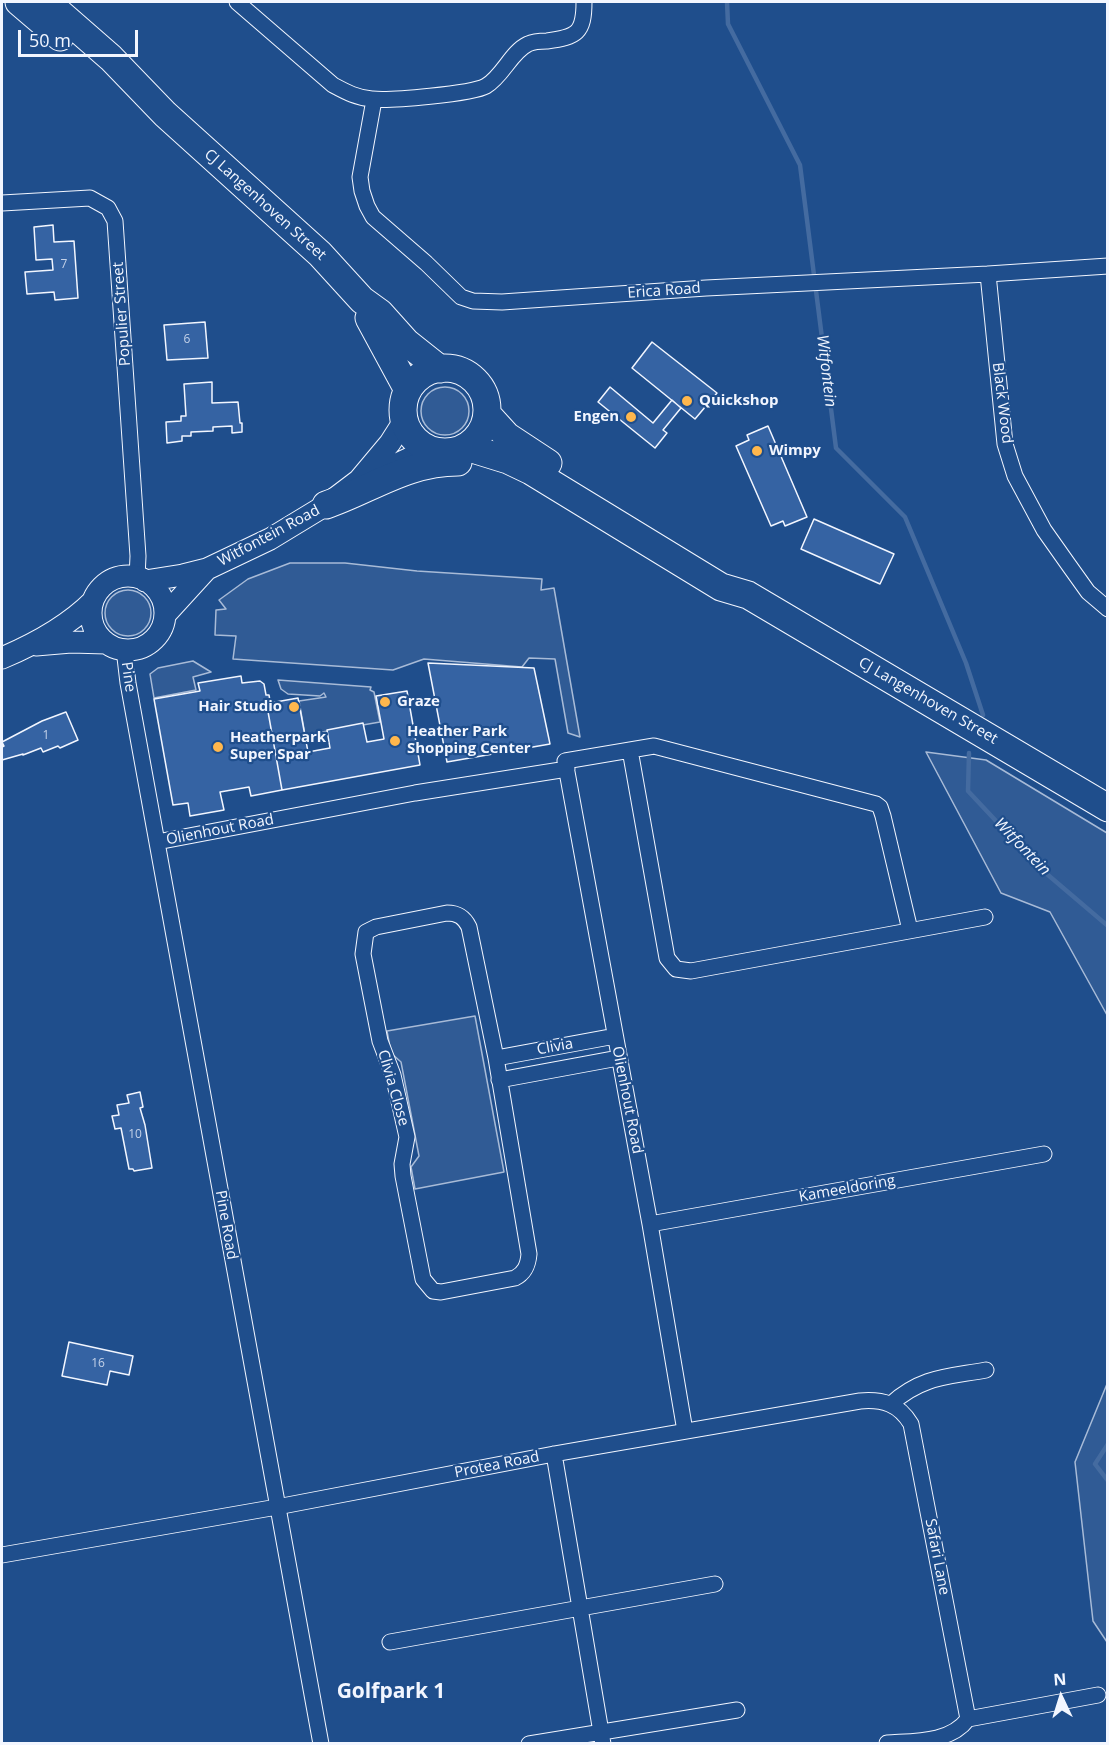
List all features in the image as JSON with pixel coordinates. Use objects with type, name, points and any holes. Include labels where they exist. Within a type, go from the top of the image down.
[{"type":"highway","name":"CJ Langenhoven Street","points":[[19,2],[117,84],[165,114]]},
{"type":"highway","name":"CJ Langenhoven Street","points":[[47,2],[126,72],[165,114],[320,254],[362,300],[380,313],[411,347],[440,369]]},
{"type":"highway","name":"CJ Langenhoven Street","points":[[362,300],[370,320],[408,390]]},
{"type":"highway","points":[[440,369],[460,371],[473,379],[484,395],[487,414],[482,429],[466,447],[448,452],[429,449],[413,438],[404,421],[403,408],[408,390],[424,374],[440,369]]},
{"type":"highway","name":"CJ Langenhoven Street","points":[[487,414],[522,447],[704,558],[729,575],[748,595]]},
{"type":"highway","name":"CJ Langenhoven Street","points":[[466,447],[515,463],[721,587],[748,595],[1107,808]]},
{"type":"highway","points":[[326,505],[405,470],[448,462],[505,469],[568,493]]},
{"type":"main road","name":"Witfontein Road","points":[[141,579],[183,575],[207,569],[270,538],[326,505],[359,480],[390,443],[404,421]]},
{"type":"main road","name":"Witfontein Road","points":[[359,480],[429,449]]},
{"type":"main road","name":"Witfontein Road","points":[[165,615],[207,569]]},
{"type":"main road","points":[[30,646],[71,642],[115,646],[143,646],[154,639],[161,629],[165,615],[161,595],[156,588],[141,579],[121,578],[111,581],[102,587],[91,606],[98,633],[115,646]]},
{"type":"main road","points":[[2,658],[30,646],[75,618],[93,601]]},
{"type":"street","points":[[240,2],[333,85],[348,94],[374,100],[463,93],[481,88],[494,79],[529,43],[563,39],[575,34],[582,24],[584,2]]},
{"type":"street","name":"Erica Road","points":[[374,100],[360,177],[367,206],[373,217],[426,263],[450,289],[461,297],[473,301],[502,302],[706,288],[1107,266]]},
{"type":"street","name":"Populier Street","points":[[2,202],[82,197],[101,202],[113,215],[116,229],[141,579]]},
{"type":"street","name":"Black Wood","points":[[988,274],[1005,444],[1015,476],[1050,538],[1088,592],[1107,609]]},
{"type":"street","name":"Pine","points":[[115,646],[132,706]]},
{"type":"street","name":"Pine Road","points":[[132,706],[321,1743]]},
{"type":"street","points":[[566,765],[647,746],[659,747],[876,804],[882,810],[910,930]]},
{"type":"street","points":[[630,750],[667,958],[676,969],[691,971],[985,917]]},
{"type":"street","name":"Olienhout Road","points":[[157,842],[566,765],[650,1224],[685,1431]]},
{"type":"street","name":"Clivia Close","points":[[447,913],[464,918],[469,927],[500,1080],[528,1261],[522,1274],[515,1278],[447,1291],[433,1291],[423,1279],[405,1186],[402,1164],[407,1137],[393,1075],[380,1041],[363,954],[366,932],[395,922],[447,913]]},
{"type":"street","name":"Clivia","points":[[495,1058],[615,1036]]},
{"type":"street","name":"Clivia","points":[[500,1080],[618,1058]]},
{"type":"street","name":"Kameeldoring","points":[[650,1224],[1044,1154]]},
{"type":"street","points":[[891,1404],[910,1388],[920,1384],[934,1379],[986,1370]]},
{"type":"street","name":"Protea Road","points":[[2,1555],[277,1507],[554,1454],[860,1401],[873,1400],[891,1404]]},
{"type":"street","name":"Safari Lane","points":[[891,1404],[906,1416],[916,1447],[968,1719]]},
{"type":"street","points":[[554,1454],[602,1738]]},
{"type":"street","points":[[390,1642],[715,1584]]},
{"type":"street","points":[[888,1743],[940,1737],[958,1730],[968,1719],[1098,1695]]},
{"type":"street","points":[[529,1743],[602,1738],[737,1710]]},
{"type":"shaded area","points":[[445,387],[462,394],[469,411],[462,428],[445,435],[428,428],[421,411],[428,394]]},
{"type":"shaded area","points":[[290,563],[345,563],[417,571],[542,579],[541,590],[554,588],[580,737],[568,733],[555,659],[529,658],[522,667],[424,659],[393,670],[233,659],[236,636],[215,635],[216,610],[226,609],[219,600],[248,579]]},
{"type":"shaded area","points":[[128,590],[144,597],[151,613],[144,629],[128,636],[112,629],[105,613],[112,597]]},
{"type":"shaded area","points":[[193,661],[211,672],[193,677],[196,690],[154,698],[150,674],[158,668]]},
{"type":"shaded area","points":[[278,680],[371,687],[380,722],[305,735],[299,701],[326,697],[324,693],[320,696],[288,694],[281,689]]},
{"type":"shaded area","points":[[926,752],[986,760],[1107,833],[1107,1015],[1050,912],[1001,893]]},
{"type":"shaded area","points":[[475,1016],[504,1172],[415,1189],[411,1167],[419,1156],[401,1062],[391,1053],[387,1031]]},
{"type":"shaded area","points":[[1107,1384],[1107,1642],[1093,1621],[1075,1462]]},
{"type":"building","points":[[53,225],[54,242],[74,241],[78,298],[55,300],[54,292],[27,294],[25,272],[53,270],[52,259],[36,260],[34,227]]},
{"type":"building","points":[[205,322],[208,358],[167,360],[164,325]]},
{"type":"building","points":[[652,342],[717,393],[695,419],[632,368]]},
{"type":"building","points":[[212,382],[212,403],[238,402],[242,432],[232,433],[232,426],[213,427],[213,431],[191,432],[191,436],[182,436],[182,441],[167,443],[166,422],[181,421],[181,416],[186,416],[184,384]]},
{"type":"building","points":[[610,387],[653,423],[672,400],[681,408],[663,430],[667,433],[655,448],[598,402]]},
{"type":"building","points":[[768,426],[807,517],[785,526],[783,521],[771,526],[736,446],[749,440],[747,435]]},
{"type":"building","points":[[814,519],[894,554],[880,584],[801,549]]},
{"type":"building","points":[[428,663],[534,668],[550,744],[447,762]]},
{"type":"building","name":"Heatherpark Super Spar","points":[[241,676],[242,683],[260,681],[264,684],[266,695],[269,695],[271,706],[267,706],[282,790],[251,796],[249,787],[220,792],[224,810],[190,816],[188,803],[173,805],[154,699],[200,691],[198,683]]},
{"type":"building","name":"Heather Park Shopping Center","points":[[407,691],[420,765],[282,790],[267,706],[271,706],[270,703],[298,698],[308,752],[330,748],[327,730],[363,723],[367,742],[384,739],[376,696]]},
{"type":"building","points":[[66,712],[78,740],[60,748],[58,746],[43,752],[41,748],[2,760],[2,747],[4,746],[2,742],[42,721]]},
{"type":"building","points":[[140,1092],[143,1107],[140,1108],[152,1168],[134,1171],[129,1169],[121,1128],[115,1129],[112,1116],[119,1115],[117,1105],[129,1103],[127,1095]]},
{"type":"building","points":[[69,1342],[133,1356],[129,1375],[110,1371],[107,1385],[62,1376]]},
{"type":"waterway","name":"Witfontein","points":[[727,2],[728,24],[800,165],[836,448],[905,517],[966,663],[983,715]]},
{"type":"waterway","name":"Witfontein","points":[[969,753],[968,791],[1041,869],[1108,926]]},
{"type":"waterway","name":"Witfontein","points":[[1108,1444],[1095,1464],[1108,1481]]},
{"type":"place","name":"Quickshop","points":[[687,401]]},
{"type":"place","name":"Engen","points":[[631,417]]},
{"type":"place","name":"Wimpy","points":[[757,451]]},
{"type":"place","name":"Graze","points":[[385,702]]},
{"type":"place","name":"Hair Studio","points":[[294,707]]},
{"type":"place","name":"Heather Park Shopping Center","points":[[395,741]]},
{"type":"place","name":"Heatherpark Super Spar","points":[[218,747]]},
{"type":"district","name":"Golfpark 1","points":[[391,1692]]}]
